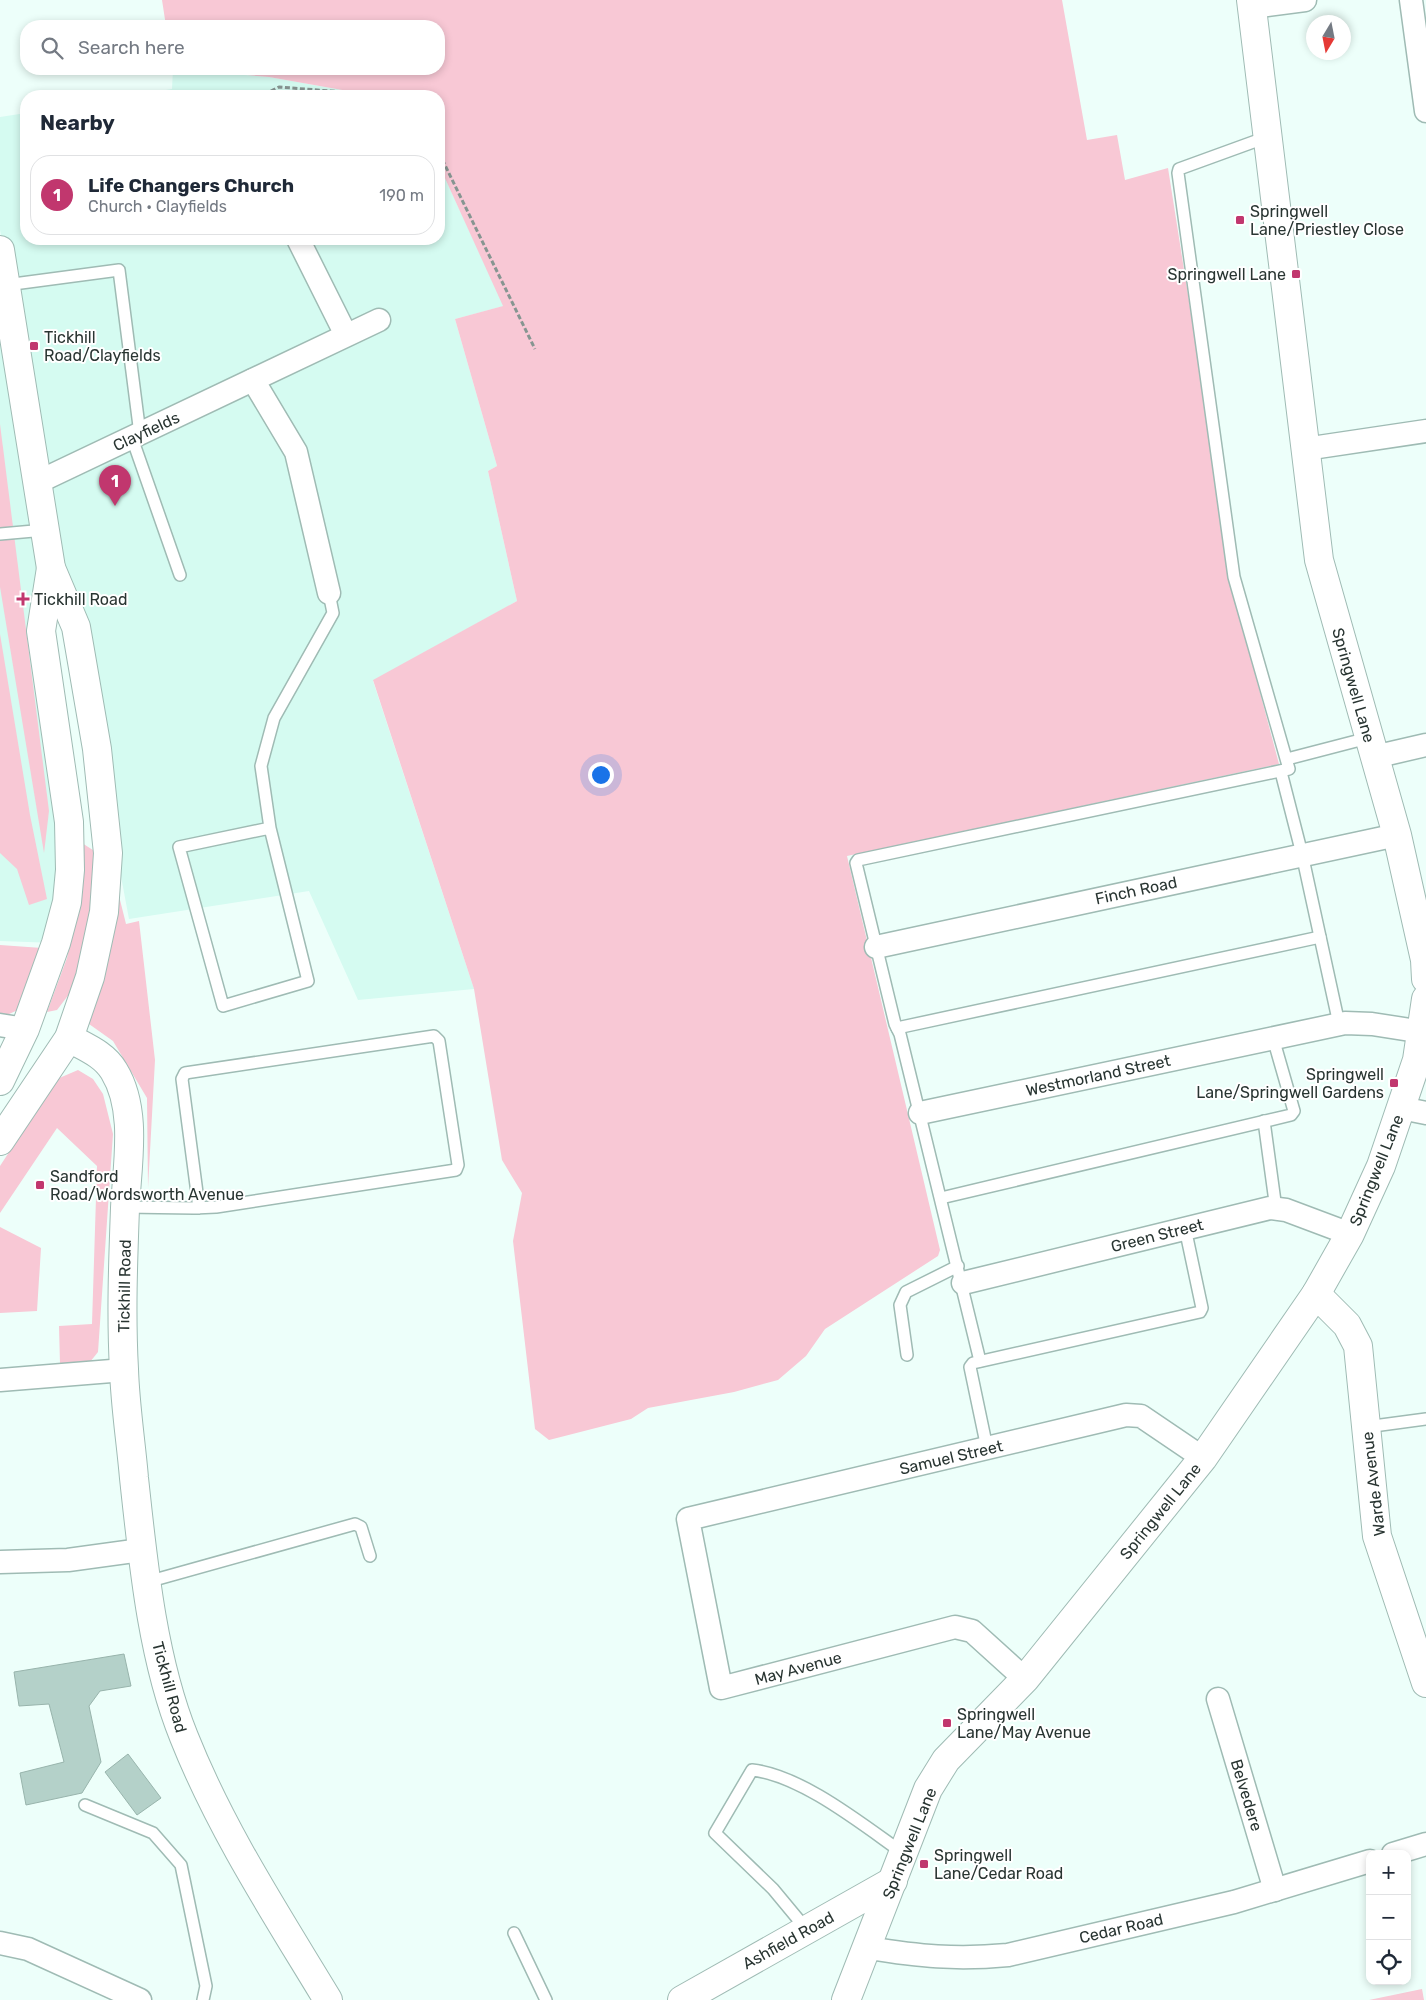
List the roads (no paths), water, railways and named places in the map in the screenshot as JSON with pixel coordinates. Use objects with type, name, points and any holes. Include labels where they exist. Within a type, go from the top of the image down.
[{"type":"street","points":[[1252,4],[1305,0]]},
{"type":"street","points":[[1411,0],[1426,111]]},
{"type":"street","name":"Springwell Lane","points":[[1252,4],[1319,560],[1397,835],[1425,960],[1426,979]]},
{"type":"street","points":[[301,245],[346,335]]},
{"type":"street","points":[[0,250],[6,285],[7,335],[38,482],[51,568],[76,627],[98,749],[108,853],[104,912],[100,931],[90,978],[69,1038],[0,1141]]},
{"type":"street","name":"Clayfields","points":[[38,482],[379,320]]},
{"type":"street","points":[[253,380],[296,452],[329,594]]},
{"type":"street","points":[[1305,449],[1426,431]]},
{"type":"street","points":[[0,1081],[13,1027],[56,943],[67,902],[70,870],[69,822],[41,631],[51,568]]},
{"type":"street","points":[[1371,748],[1426,745]]},
{"type":"street","name":"Finch Road","points":[[876,947],[1397,835]]},
{"type":"street","name":"Springwell Lane","points":[[848,1998],[928,1789],[946,1760],[1025,1679],[1203,1458],[1316,1294],[1350,1234],[1381,1166],[1413,1110],[1417,1060],[1423,1032],[1426,999]]},
{"type":"street","name":"Westmorland Street","points":[[920,1113],[1339,1024],[1372,1024],[1423,1032]]},
{"type":"street","name":"Tickhill Road","points":[[13,1027],[69,1038],[96,1052],[114,1070],[122,1089],[127,1110],[128,1128],[125,1207],[124,1370],[142,1550],[157,1639],[171,1697],[183,1734],[209,1795],[238,1851],[328,2000]]},
{"type":"street","name":"Green Street","points":[[960,1275],[1185,1228],[1270,1208],[1286,1210],[1350,1234]]},
{"type":"street","name":"Warde Avenue","points":[[1316,1294],[1347,1325],[1358,1346],[1377,1536],[1426,1683]]},
{"type":"street","points":[[0,1380],[124,1370]]},
{"type":"street","name":"Samuel Street","points":[[688,1519],[1126,1415],[1141,1416],[1203,1458]]},
{"type":"street","name":"May Avenue","points":[[688,1519],[721,1688],[955,1627],[972,1631],[1025,1679]]},
{"type":"street","points":[[0,1562],[68,1560],[142,1550]]},
{"type":"street","name":"Belvedere","points":[[1218,1699],[1275,1890]]},
{"type":"street","points":[[1407,1850],[1426,1844]]},
{"type":"street","name":"Cedar Road","points":[[868,1948],[934,1958],[975,1958],[1008,1955],[1234,1902],[1366,1862]]},
{"type":"street","name":"Ashfield Road","points":[[682,2000],[893,1881]]},
{"type":"street","points":[[0,1943],[28,1950],[128,1997]]},
{"type":"lane","points":[[980,1361],[920,1113],[856,863],[858,860],[1289,769],[1234,578],[1178,173],[1179,169],[1267,137]]},
{"type":"lane","points":[[6,285],[119,270],[136,436],[180,575]]},
{"type":"lane","points":[[0,534],[45,530]]},
{"type":"lane","points":[[270,828],[179,847],[223,1006],[308,981],[270,828],[261,766],[274,718],[333,613],[329,594]]},
{"type":"lane","points":[[1287,759],[1371,748]]},
{"type":"lane","points":[[1281,772],[1302,854],[1339,1024]]},
{"type":"lane","points":[[898,1028],[1320,937]]},
{"type":"lane","points":[[125,1207],[199,1208],[456,1170],[458,1165],[439,1041],[434,1036],[185,1073],[182,1079],[199,1208]]},
{"type":"lane","points":[[941,1198],[1291,1115],[1294,1111],[1273,1038]]},
{"type":"lane","points":[[1264,1121],[1276,1209]]},
{"type":"lane","points":[[987,1448],[970,1367],[973,1363],[1200,1312],[1202,1308],[1185,1228]]},
{"type":"lane","points":[[907,1354],[900,1305],[906,1292],[960,1275]]},
{"type":"lane","points":[[1366,1428],[1426,1419]]},
{"type":"lane","points":[[147,1582],[356,1524],[360,1527],[370,1556]]},
{"type":"lane","points":[[807,1930],[773,1889],[715,1833],[752,1770],[777,1776],[824,1799],[903,1854]]},
{"type":"lane","points":[[85,1805],[153,1833],[181,1865],[206,1986],[206,1994],[203,2000]]},
{"type":"lane","points":[[514,1933],[546,2000]]},
{"type":"place","name":"Springwell Lane/Priestley Close","points":[[1240,220]]},
{"type":"place","name":"Springwell Lane","points":[[1296,274]]},
{"type":"place","name":"Tickhill Road/Clayfields","points":[[34,346]]},
{"type":"place","name":"Life Changers Church","points":[[115,506]]},
{"type":"place","name":"Tickhill Road","points":[[23,599]]},
{"type":"place","name":"Springwell Lane/Springwell Gardens","points":[[1394,1083]]},
{"type":"place","name":"Sandford Road/Wordsworth Avenue","points":[[40,1185]]},
{"type":"place","name":"Springwell Lane/May Avenue","points":[[947,1723]]},
{"type":"place","name":"Springwell Lane/Cedar Road","points":[[924,1864]]}]
